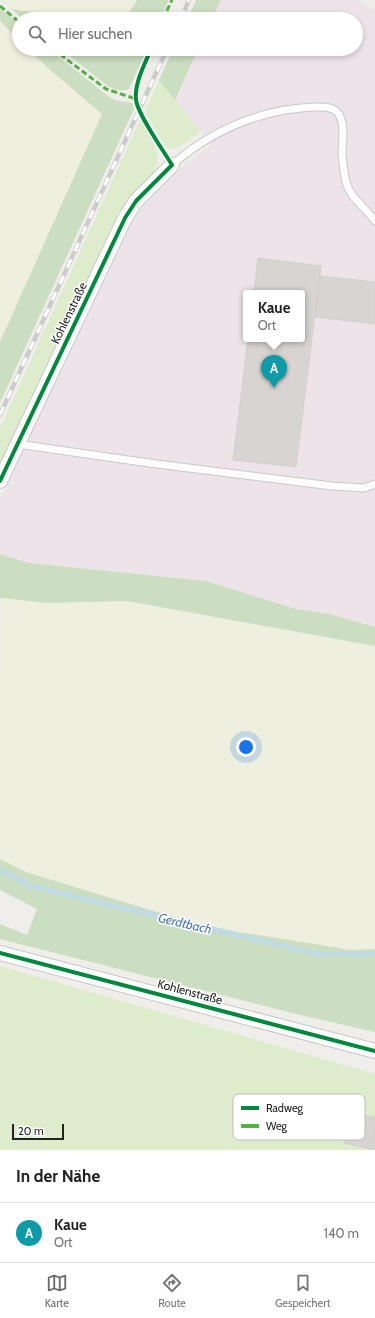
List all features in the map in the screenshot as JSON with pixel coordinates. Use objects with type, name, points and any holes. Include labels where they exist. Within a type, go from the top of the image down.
[{"type":"street","name":"Kohlenstraße","points":[[0,481],[125,218],[136,201],[172,165]]},
{"type":"street","name":"Kohlenstraße","points":[[0,953],[375,1051]]},
{"type":"lane","points":[[172,165],[188,151],[206,139],[238,123],[257,116],[307,107],[330,107],[338,113],[341,121],[342,156],[346,183],[352,196],[375,221]]},
{"type":"lane","points":[[17,444],[164,465],[332,486],[364,488],[375,484]]},
{"type":"shaded area","points":[[221,0],[361,0],[375,10],[375,627],[330,614],[296,609],[206,581],[29,563],[0,554],[0,499],[135,216],[167,180],[191,159],[211,145],[175,100],[195,56],[363,56],[363,12],[215,12]]},
{"type":"green space","points":[[0,0],[137,0],[129,12],[34,12],[11,9]]},
{"type":"green space","points":[[137,0],[169,0],[163,12],[129,12]]},
{"type":"green space","points":[[196,0],[221,0],[215,12],[190,12]]},
{"type":"green space","points":[[0,9],[12,18],[12,33],[0,21]]},
{"type":"green space","points":[[11,9],[34,12],[15,12]]},
{"type":"green space","points":[[0,21],[12,33],[12,56],[35,56],[102,114],[0,342]]},
{"type":"green space","points":[[35,56],[58,56],[108,96],[115,100],[132,103],[134,109],[0,403],[0,342],[102,114]]},
{"type":"green space","points":[[70,56],[144,56],[129,89],[117,90],[109,87]]},
{"type":"green space","points":[[170,56],[195,56],[175,100],[159,80]]},
{"type":"green space","points":[[159,80],[201,132],[181,146],[171,149],[165,146],[145,111]]},
{"type":"green space","points":[[140,120],[156,150],[158,160],[157,165],[153,173],[138,188],[119,212],[0,467],[0,428]]},
{"type":"green space","points":[[0,554],[29,563],[206,581],[296,609],[330,614],[375,627],[375,646],[127,601],[48,603],[0,599]]},
{"type":"green space","points":[[1,598],[48,603],[127,601],[375,646],[375,949],[351,950],[227,930],[180,919],[26,872],[0,859]]},
{"type":"green space","points":[[0,859],[26,872],[180,919],[227,930],[351,950],[375,949],[375,1032],[296,1014],[0,939],[0,924],[27,935],[37,909],[0,890]]},
{"type":"green space","points":[[0,966],[375,1074],[375,1150],[0,1150]]},
{"type":"building","points":[[258,258],[321,266],[296,467],[233,460],[248,342],[305,342],[305,290],[254,290]]},
{"type":"building","points":[[320,276],[375,282],[375,324],[315,317]]},
{"type":"building","points":[[365,1115],[375,1117],[374,1150],[344,1143],[345,1140],[365,1140]]},
{"type":"waterway","name":"Gerdtbach","points":[[0,870],[31,886],[317,954],[375,954]]},
{"type":"railway","points":[[184,12],[189,0]]},
{"type":"railway","points":[[0,415],[164,56]]},
{"type":"marked path","points":[[166,12],[172,0]]},
{"type":"marked path","points":[[0,6],[12,16]]},
{"type":"marked path","points":[[62,56],[106,89],[136,99]]},
{"type":"cycle path","points":[[0,481],[125,218],[136,201],[172,165],[141,114],[136,100],[138,80],[148,56]]},
{"type":"cycle path","points":[[0,953],[375,1051]]},
{"type":"place","name":"Kaue","points":[[274,388]]}]
